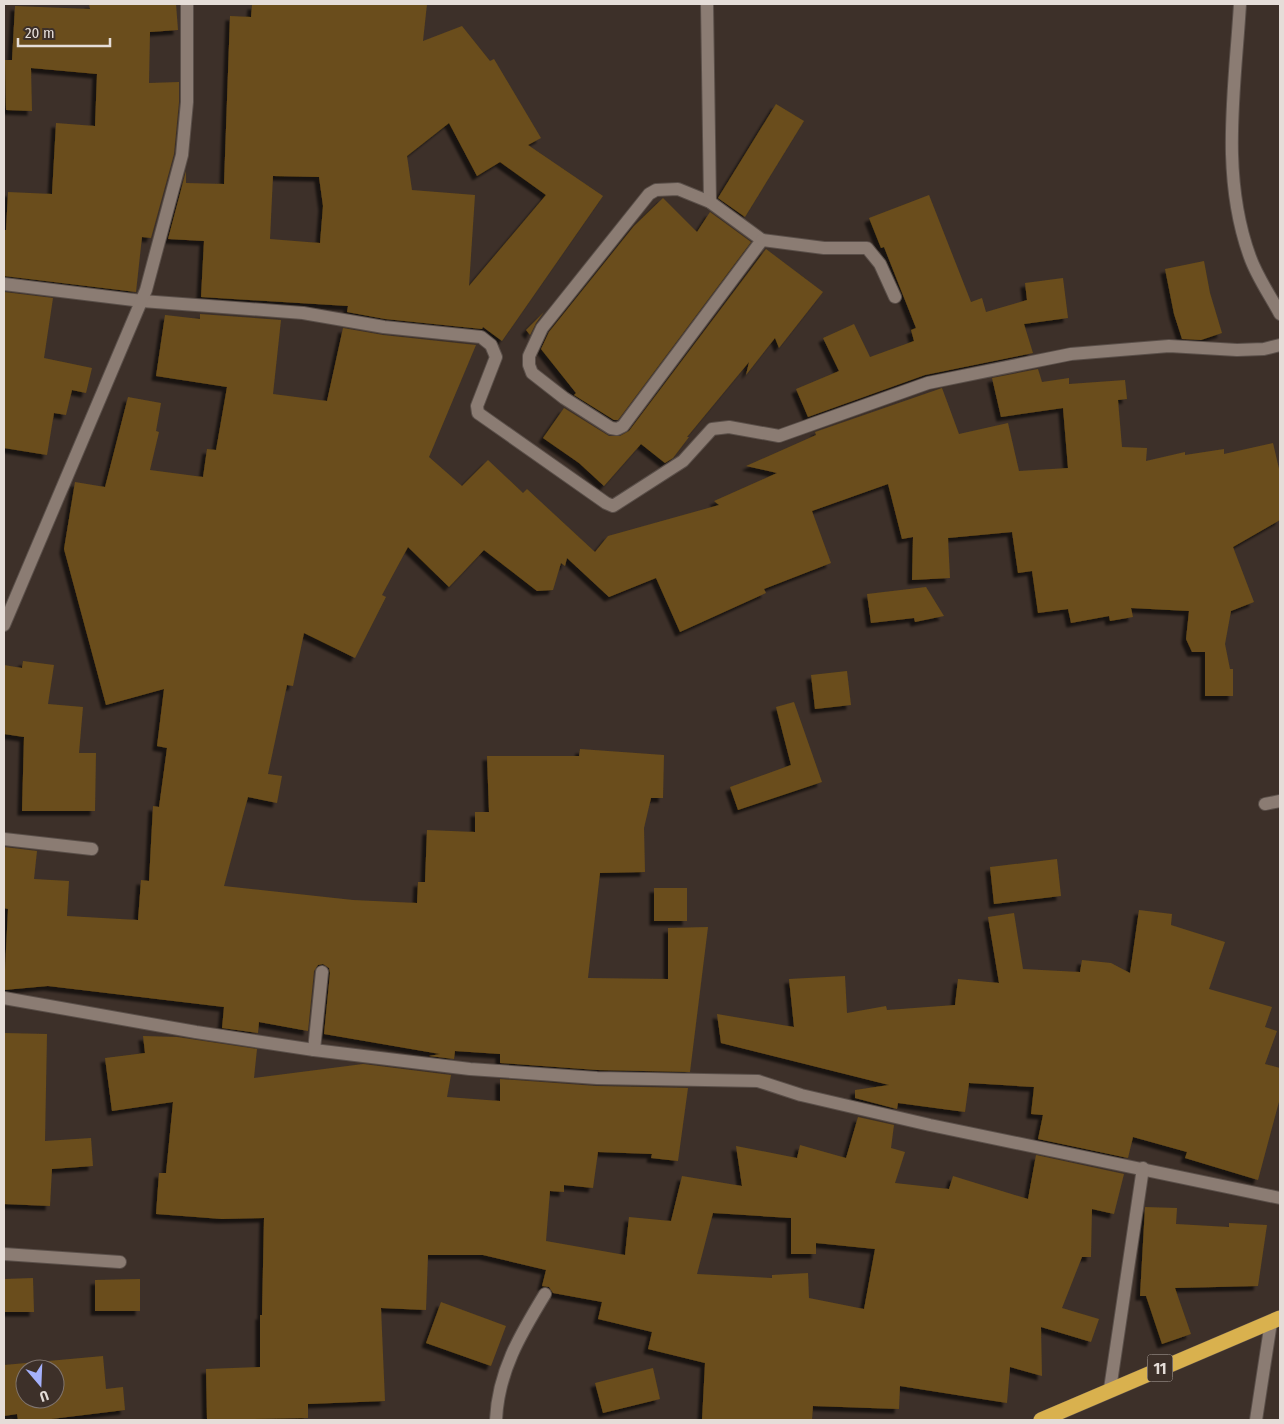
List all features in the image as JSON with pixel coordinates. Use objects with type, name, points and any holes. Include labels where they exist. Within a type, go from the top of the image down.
[{"type":"highway","name":"11","points":[[1041,1420],[1110,1389],[1276,1320]]},
{"type":"street","points":[[4,625],[142,301],[182,155],[187,102],[187,4]]},
{"type":"street","points":[[707,4],[710,202]]},
{"type":"street","points":[[1240,4],[1232,124],[1232,170],[1250,256],[1280,314]]},
{"type":"street","points":[[762,240],[622,426],[617,429],[611,428],[564,398],[532,373],[529,365],[530,356],[542,328],[649,194],[656,190],[678,189],[710,202],[762,240],[824,248],[867,248],[880,264],[895,297]]},
{"type":"street","points":[[4,284],[142,301],[303,314],[384,328],[481,337],[491,345],[496,357],[477,406],[478,414],[606,503],[614,506],[682,461],[712,429],[729,427],[779,436],[928,383],[1071,354],[1169,346],[1237,350],[1264,349],[1280,345]]},
{"type":"street","points":[[1265,804],[1280,801]]},
{"type":"street","points":[[4,839],[92,849]]},
{"type":"street","points":[[314,1050],[322,972]]},
{"type":"street","points":[[4,998],[196,1032],[314,1050],[470,1069],[577,1077],[758,1081],[801,1095],[930,1125],[1280,1198]]},
{"type":"street","points":[[1110,1389],[1143,1168]]},
{"type":"street","points":[[4,1254],[120,1262]]},
{"type":"street","points":[[496,1420],[497,1401],[508,1359],[545,1294]]},
{"type":"street","points":[[1256,1420],[1276,1320]]},
{"type":"building","points":[[89,4],[176,4],[178,30],[150,32],[149,83],[179,82],[179,102],[174,154],[151,238],[142,237],[136,292],[4,276],[4,230],[6,230],[8,192],[52,194],[56,123],[95,126],[97,74],[31,68],[32,111],[6,110],[5,60],[12,60],[15,6],[90,9]]},
{"type":"building","points":[[427,4],[423,41],[462,26],[490,61],[494,59],[541,138],[528,145],[603,196],[502,341],[483,327],[482,329],[385,319],[347,312],[348,306],[201,297],[204,241],[168,239],[186,171],[186,183],[224,184],[230,16],[251,17],[252,5]],"holes":[[[449,123],[477,176],[500,162],[546,195],[469,286],[475,195],[412,190],[407,156]],[[273,176],[319,177],[323,206],[320,243],[270,239]]]},
{"type":"building","points":[[776,104],[804,121],[745,217],[718,198]]},
{"type":"building","points":[[929,195],[971,302],[982,298],[986,312],[1027,300],[1025,283],[1063,278],[1068,318],[1024,324],[1033,353],[925,375],[808,417],[796,389],[839,371],[823,338],[854,324],[870,357],[914,341],[911,330],[916,328],[884,247],[881,248],[869,218]]},
{"type":"building","points":[[663,198],[697,232],[710,212],[751,242],[618,420],[614,420],[574,395],[576,393],[541,349],[549,332],[634,226]]},
{"type":"building","points":[[766,249],[823,292],[779,348],[775,338],[746,375],[749,362],[687,437],[689,437],[673,458],[665,463],[641,444],[604,486],[579,463],[543,438],[564,408],[609,436],[620,436],[629,431]]},
{"type":"building","points":[[1204,261],[1210,293],[1222,333],[1201,340],[1182,339],[1174,314],[1165,269]]},
{"type":"building","points":[[4,292],[53,298],[44,358],[92,368],[86,393],[72,390],[66,415],[54,413],[47,455],[4,448]]},
{"type":"building","points":[[544,312],[536,323],[530,335],[526,330]]},
{"type":"building","points":[[200,314],[281,320],[273,394],[327,401],[343,328],[383,335],[476,345],[429,457],[462,486],[488,460],[523,493],[527,489],[595,552],[608,536],[719,505],[714,501],[777,473],[746,466],[816,435],[815,432],[942,388],[959,434],[1008,423],[1019,471],[1068,468],[1063,408],[1001,417],[992,378],[1038,369],[1042,382],[1069,378],[1069,384],[1125,380],[1127,399],[1118,400],[1122,447],[1147,448],[1146,461],[1185,452],[1185,455],[1224,449],[1224,454],[1273,443],[1280,473],[1280,520],[1233,547],[1254,602],[1231,611],[1225,644],[1230,669],[1233,669],[1233,696],[1205,696],[1205,652],[1192,652],[1186,639],[1189,611],[1131,608],[1133,617],[1110,621],[1109,616],[1071,623],[1068,609],[1038,613],[1032,571],[1018,573],[1012,532],[948,538],[950,578],[912,580],[913,537],[902,539],[888,484],[812,511],[831,563],[764,589],[766,593],[680,632],[656,578],[609,597],[567,558],[565,566],[561,563],[553,590],[537,591],[484,550],[449,587],[408,547],[382,595],[386,597],[355,658],[304,633],[293,686],[287,685],[268,774],[282,776],[277,803],[248,797],[224,886],[353,900],[417,903],[418,882],[425,882],[427,830],[475,832],[475,812],[489,812],[487,756],[579,756],[580,749],[664,755],[663,798],[651,798],[644,828],[645,872],[600,873],[588,978],[668,979],[668,928],[708,927],[690,1072],[597,1070],[500,1063],[500,1054],[455,1051],[454,1059],[429,1056],[440,1054],[324,1034],[330,973],[329,968],[323,964],[318,965],[314,971],[308,1031],[259,1022],[258,1033],[222,1028],[224,1007],[48,986],[4,990],[8,909],[4,908],[4,847],[37,851],[34,879],[69,881],[67,916],[138,920],[141,880],[149,881],[153,806],[159,807],[167,748],[157,746],[164,689],[106,705],[64,549],[75,482],[105,487],[128,397],[161,403],[156,431],[159,432],[150,470],[203,477],[207,449],[216,450],[227,387],[156,376],[165,315],[200,319]]},
{"type":"building","points":[[926,587],[944,616],[915,622],[914,618],[871,623],[867,594]]},
{"type":"building","points":[[23,661],[54,665],[48,704],[83,707],[79,753],[96,753],[95,811],[22,811],[24,737],[4,734],[4,665],[22,668]]},
{"type":"building","points":[[847,671],[851,705],[815,709],[811,675]]},
{"type":"building","points":[[794,702],[822,782],[738,810],[730,787],[791,765],[776,707]]},
{"type":"building","points":[[1057,859],[1061,896],[994,904],[990,867]]},
{"type":"building","points":[[654,888],[687,888],[687,921],[654,921]]},
{"type":"building","points":[[1139,910],[1172,914],[1171,925],[1225,942],[1209,989],[1272,1007],[1265,1027],[1277,1031],[1265,1064],[1280,1068],[1280,1098],[1258,1180],[1185,1158],[1187,1152],[1133,1137],[1128,1158],[1038,1139],[1043,1115],[1031,1114],[1034,1087],[969,1083],[965,1112],[898,1103],[897,1109],[855,1098],[855,1090],[889,1085],[721,1043],[717,1014],[794,1027],[789,979],[845,976],[847,1013],[886,1006],[887,1010],[955,1005],[958,979],[999,983],[988,917],[1014,913],[1023,969],[1080,972],[1082,960],[1111,963],[1130,973]]},
{"type":"building","points":[[4,1033],[47,1034],[45,1141],[91,1138],[93,1166],[52,1169],[50,1206],[4,1204]]},
{"type":"building","points":[[143,1036],[177,1037],[257,1049],[254,1078],[363,1064],[451,1075],[447,1097],[500,1101],[500,1079],[596,1086],[688,1088],[678,1161],[651,1158],[652,1154],[598,1152],[593,1188],[564,1185],[564,1192],[550,1191],[546,1241],[625,1255],[629,1217],[671,1221],[682,1176],[742,1186],[736,1146],[797,1158],[800,1145],[846,1158],[858,1117],[894,1125],[891,1148],[905,1152],[895,1183],[949,1189],[953,1176],[1028,1199],[1036,1155],[1124,1174],[1114,1214],[1092,1209],[1091,1257],[1082,1257],[1062,1308],[1099,1319],[1091,1342],[1041,1327],[1042,1376],[1010,1367],[1007,1403],[900,1386],[899,1409],[813,1406],[812,1420],[702,1420],[705,1363],[648,1349],[652,1332],[598,1319],[602,1302],[553,1293],[549,1287],[542,1286],[546,1270],[483,1255],[428,1255],[426,1310],[381,1308],[385,1401],[308,1404],[308,1418],[207,1420],[206,1369],[260,1367],[264,1218],[222,1219],[156,1214],[159,1173],[166,1173],[173,1102],[112,1111],[105,1058],[145,1053]],"holes":[[[713,1213],[791,1218],[791,1254],[816,1254],[816,1243],[875,1249],[864,1309],[809,1298],[808,1273],[772,1275],[772,1278],[697,1274]]]},
{"type":"building","points":[[1145,1207],[1177,1208],[1176,1224],[1229,1227],[1229,1223],[1267,1225],[1258,1286],[1175,1288],[1191,1334],[1162,1344],[1146,1296],[1140,1296]]},
{"type":"building","points":[[33,1278],[34,1312],[4,1312],[4,1279]]},
{"type":"building","points":[[140,1279],[140,1311],[95,1311],[95,1280]]},
{"type":"building","points":[[441,1302],[506,1326],[491,1366],[426,1343]]},
{"type":"building","points":[[103,1356],[106,1389],[123,1387],[125,1410],[43,1420],[18,1420],[17,1414],[4,1416],[4,1365],[15,1364],[15,1409],[65,1409],[65,1359]]},
{"type":"building","points":[[653,1368],[660,1399],[603,1413],[595,1383]]}]
